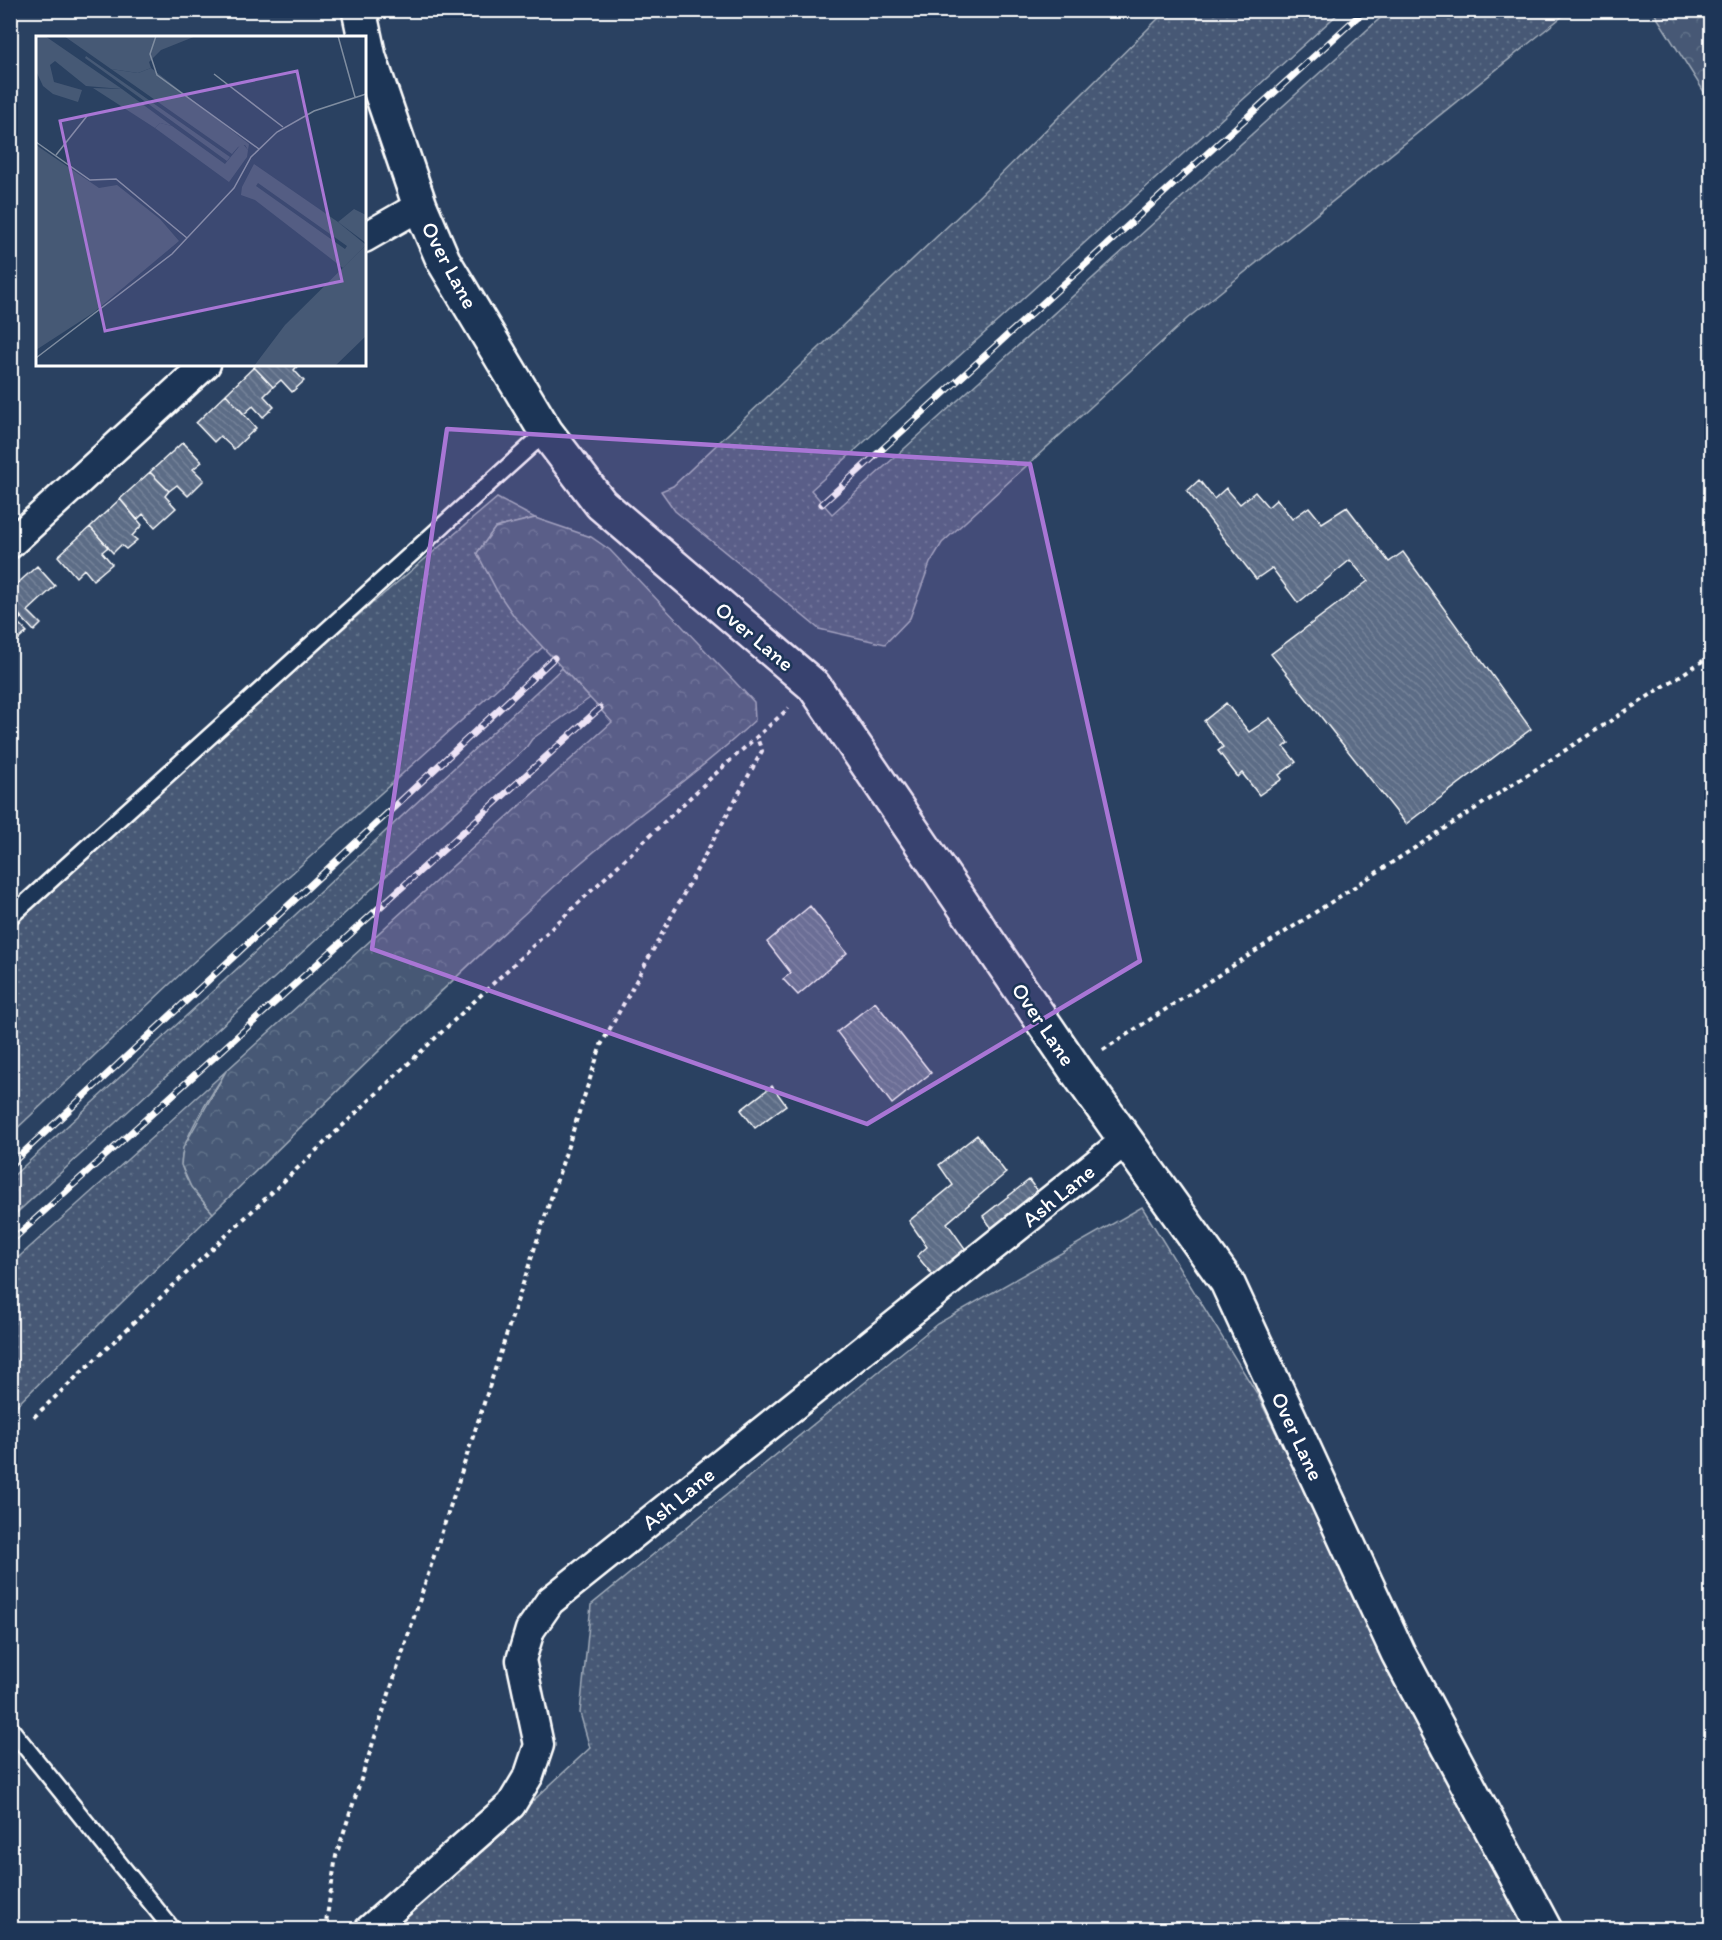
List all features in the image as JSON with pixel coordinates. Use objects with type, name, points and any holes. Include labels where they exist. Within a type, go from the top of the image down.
[{"type":"street","name":"Over Lane","points":[[359,10],[365,36]]},
{"type":"street","name":"Over Lane","points":[[366,43],[420,206],[442,260],[546,432],[601,504],[814,686],[1075,1069],[1227,1282],[1398,1653],[1545,1929]]},
{"type":"street","name":"Over Lane","points":[[366,237],[420,206]]},
{"type":"street","points":[[10,544],[204,366]]},
{"type":"street","name":"Ash Lane","points":[[369,1929],[511,1805],[530,1775],[539,1745],[521,1660],[530,1630],[550,1601],[1126,1140]]},
{"type":"lane","points":[[10,917],[546,432]]},
{"type":"lane","points":[[10,1728],[172,1929]]},
{"type":"path","points":[[1075,1069],[1712,655]]},
{"type":"path","points":[[33,1417],[814,686]]},
{"type":"path","points":[[325,1929],[336,1856],[602,1045],[762,751],[757,738]]},
{"type":"highlighted area","points":[[447,429],[1030,464],[1140,961],[867,1124],[372,949]]},
{"type":"green space","points":[[1167,10],[1341,11],[811,490],[832,514],[1388,11],[1569,11],[1188,318],[942,543],[930,563],[910,618],[885,644],[819,629],[675,511],[661,491],[673,486],[969,206]]},
{"type":"green space","points":[[1653,11],[1711,11],[1711,103]]},
{"type":"green space","points":[[497,498],[535,518],[495,528],[477,553],[507,603],[543,647],[188,967],[11,1134],[11,925],[354,619]]},
{"type":"green space","points":[[535,518],[591,537],[610,550],[754,702],[755,720],[712,758],[598,848],[529,909],[392,1038],[213,1213],[191,1187],[181,1165],[183,1148],[226,1071],[612,722],[514,616],[497,591],[477,553],[495,528]]},
{"type":"green space","points":[[562,668],[590,698],[532,739],[525,749],[11,1218],[11,1178]]},
{"type":"green space","points":[[226,1071],[190,1132],[182,1157],[182,1167],[188,1180],[213,1213],[11,1411],[11,1264]]},
{"type":"green space","points":[[1142,1207],[1256,1392],[1416,1719],[1523,1929],[393,1930],[590,1748],[580,1713],[591,1605],[937,1324]]},
{"type":"building","points":[[297,366],[294,370],[304,381],[292,392],[281,380],[273,387],[254,367]]},
{"type":"building","points":[[254,367],[273,387],[264,396],[274,407],[263,417],[253,406],[244,414],[226,394]]},
{"type":"building","points":[[226,394],[256,428],[234,449],[220,436],[214,442],[196,423]]},
{"type":"building","points":[[183,442],[202,462],[193,469],[204,480],[188,496],[177,485],[169,491],[150,472]]},
{"type":"building","points":[[150,472],[169,491],[165,496],[176,508],[155,527],[143,514],[137,520],[120,499]]},
{"type":"building","points":[[1199,480],[1214,499],[1226,488],[1240,504],[1255,492],[1268,507],[1277,499],[1292,519],[1309,507],[1322,523],[1347,507],[1389,562],[1403,552],[1531,729],[1406,824],[1271,654],[1368,581],[1350,560],[1298,603],[1272,568],[1256,579],[1187,491]]},
{"type":"building","points":[[120,499],[142,525],[132,536],[137,540],[126,549],[121,545],[113,553],[90,527]]},
{"type":"building","points":[[90,527],[108,547],[102,552],[112,564],[93,580],[84,569],[76,577],[58,556]]},
{"type":"building","points":[[37,566],[55,586],[28,611],[41,624],[34,631],[10,605],[10,590]]},
{"type":"building","points":[[10,605],[21,618],[17,622],[27,632],[10,647]]},
{"type":"building","points":[[1226,703],[1249,732],[1270,718],[1289,743],[1284,747],[1296,762],[1279,775],[1282,779],[1259,795],[1242,773],[1238,777],[1218,751],[1223,747],[1204,721]]},
{"type":"building","points":[[810,906],[847,953],[798,995],[783,979],[791,973],[767,942]]},
{"type":"building","points":[[875,1002],[931,1073],[892,1104],[837,1032]]},
{"type":"building","points":[[772,1086],[786,1105],[755,1128],[741,1110]]},
{"type":"building","points":[[977,1135],[1006,1173],[947,1223],[969,1254],[936,1279],[917,1256],[927,1247],[909,1221],[953,1185],[939,1165]]},
{"type":"building","points":[[1029,1180],[1041,1196],[995,1233],[983,1216]]},
{"type":"railway","points":[[822,504],[1365,10]]},
{"type":"railway","points":[[10,1165],[554,658]]},
{"type":"railway","points":[[10,1242],[600,708]]}]
